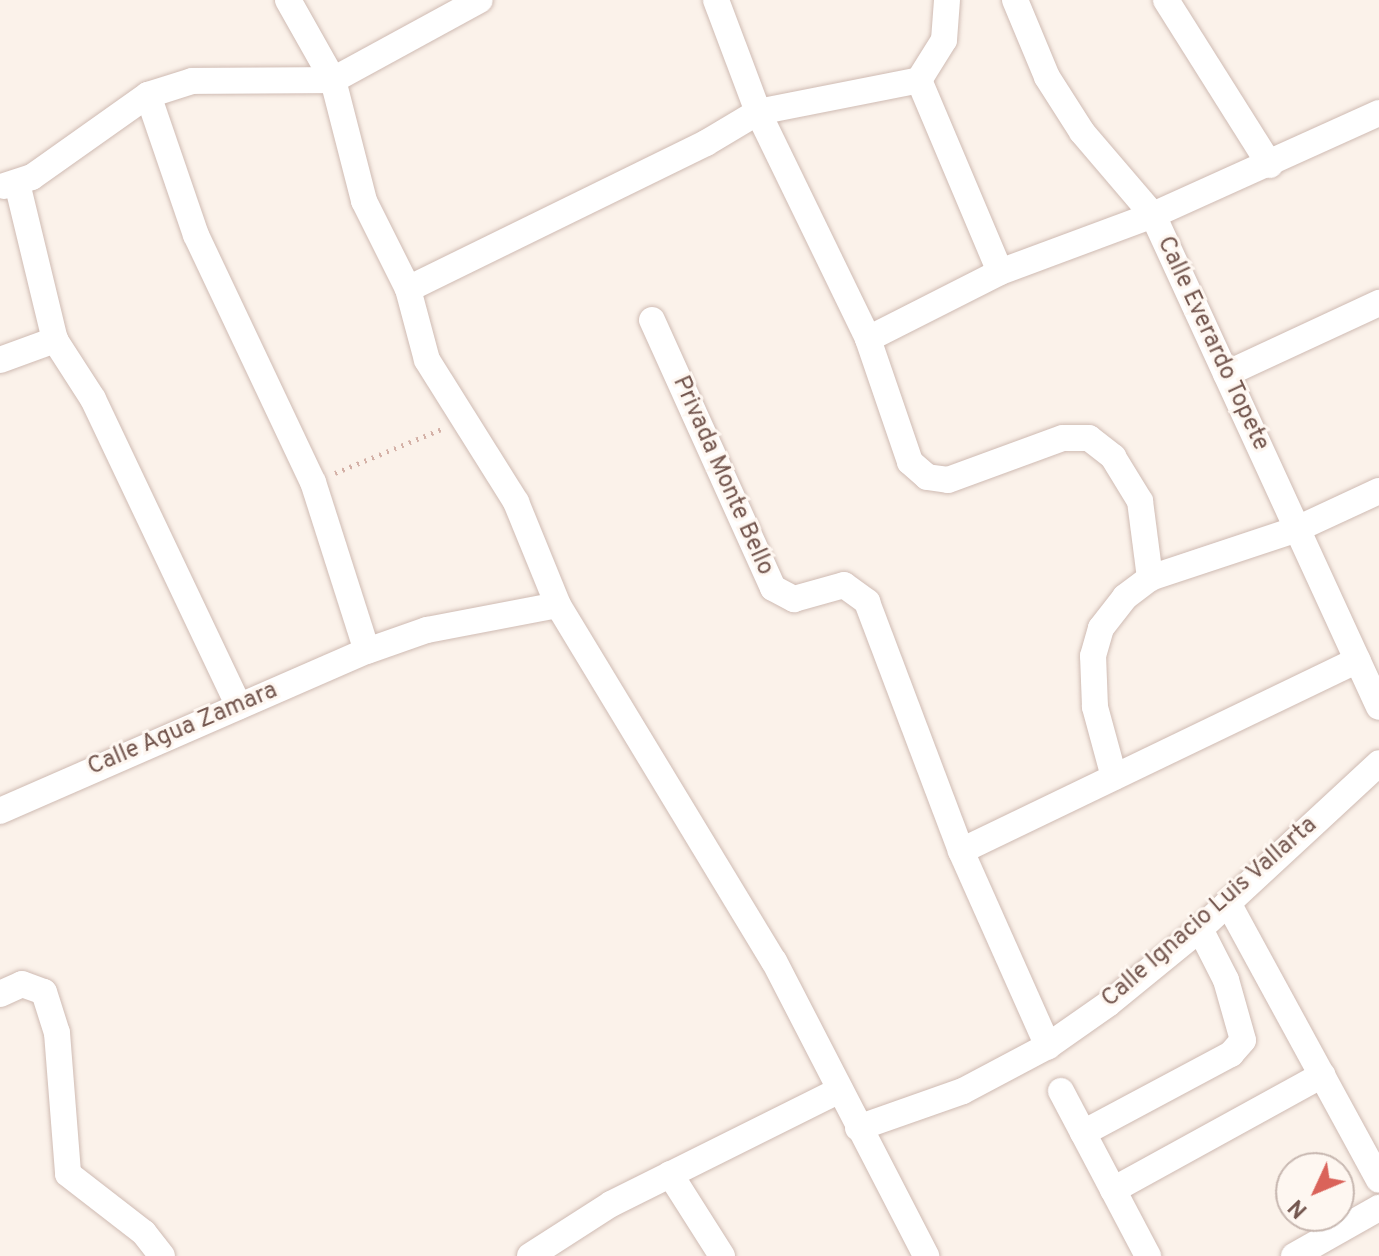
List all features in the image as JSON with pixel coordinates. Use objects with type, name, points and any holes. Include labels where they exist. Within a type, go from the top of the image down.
[{"type":"street","points":[[288,0],[333,80],[364,201],[408,289],[427,360],[516,502],[558,605],[689,816],[840,1090],[926,1256]]},
{"type":"street","points":[[239,706],[93,399],[55,340],[9,185],[148,95],[192,81],[333,80],[480,0]]},
{"type":"street","points":[[716,0],[758,112],[868,339],[910,462],[927,477],[948,480],[1079,435],[1100,446],[1130,479],[1140,501],[1150,578]]},
{"type":"street","points":[[408,289],[706,143],[758,112],[919,80],[944,40],[947,0]]},
{"type":"street","name":"Calle Everardo Topete","points":[[1015,0],[1047,77],[1082,132],[1153,215],[1379,707]]},
{"type":"street","points":[[1166,0],[1270,165]]},
{"type":"street","points":[[919,80],[1000,272]]},
{"type":"street","points":[[148,95],[196,235],[313,482],[367,651]]},
{"type":"street","points":[[868,339],[1000,272],[1153,215],[1270,165],[1379,113]]},
{"type":"street","points":[[1226,374],[1379,303]]},
{"type":"street","name":"Privada Monte Bello","points":[[652,320],[773,588],[794,599],[844,585],[860,593],[872,611],[961,851]]},
{"type":"street","points":[[0,360],[55,340]]},
{"type":"street","points":[[1114,777],[1095,707],[1093,656],[1101,628],[1125,597],[1150,578],[1297,529],[1379,491]]},
{"type":"street","name":"Calle Agua Zamara","points":[[0,811],[367,651],[427,630],[558,605]]},
{"type":"street","points":[[1048,1046],[961,851],[1357,660]]},
{"type":"street","name":"Calle Ignacio Luis Vallarta","points":[[858,1128],[963,1091],[1048,1046],[1200,929],[1379,763]]},
{"type":"street","points":[[1228,903],[1379,1180]]},
{"type":"street","points":[[1083,1133],[1238,1049],[1243,1031],[1226,980],[1200,929]]},
{"type":"street","points":[[1226,980],[1260,961]]},
{"type":"street","points":[[0,994],[22,984],[44,992],[50,1002],[57,1033],[68,1174],[144,1233],[162,1256]]},
{"type":"street","points":[[1113,1190],[1322,1075]]},
{"type":"street","points":[[530,1256],[611,1204],[840,1090]]},
{"type":"street","points":[[1061,1091],[1148,1256]]},
{"type":"street","points":[[670,1174],[722,1256]]},
{"type":"street","points":[[1294,1256],[1379,1208]]},
{"type":"path","points":[[313,482],[464,420]]}]
